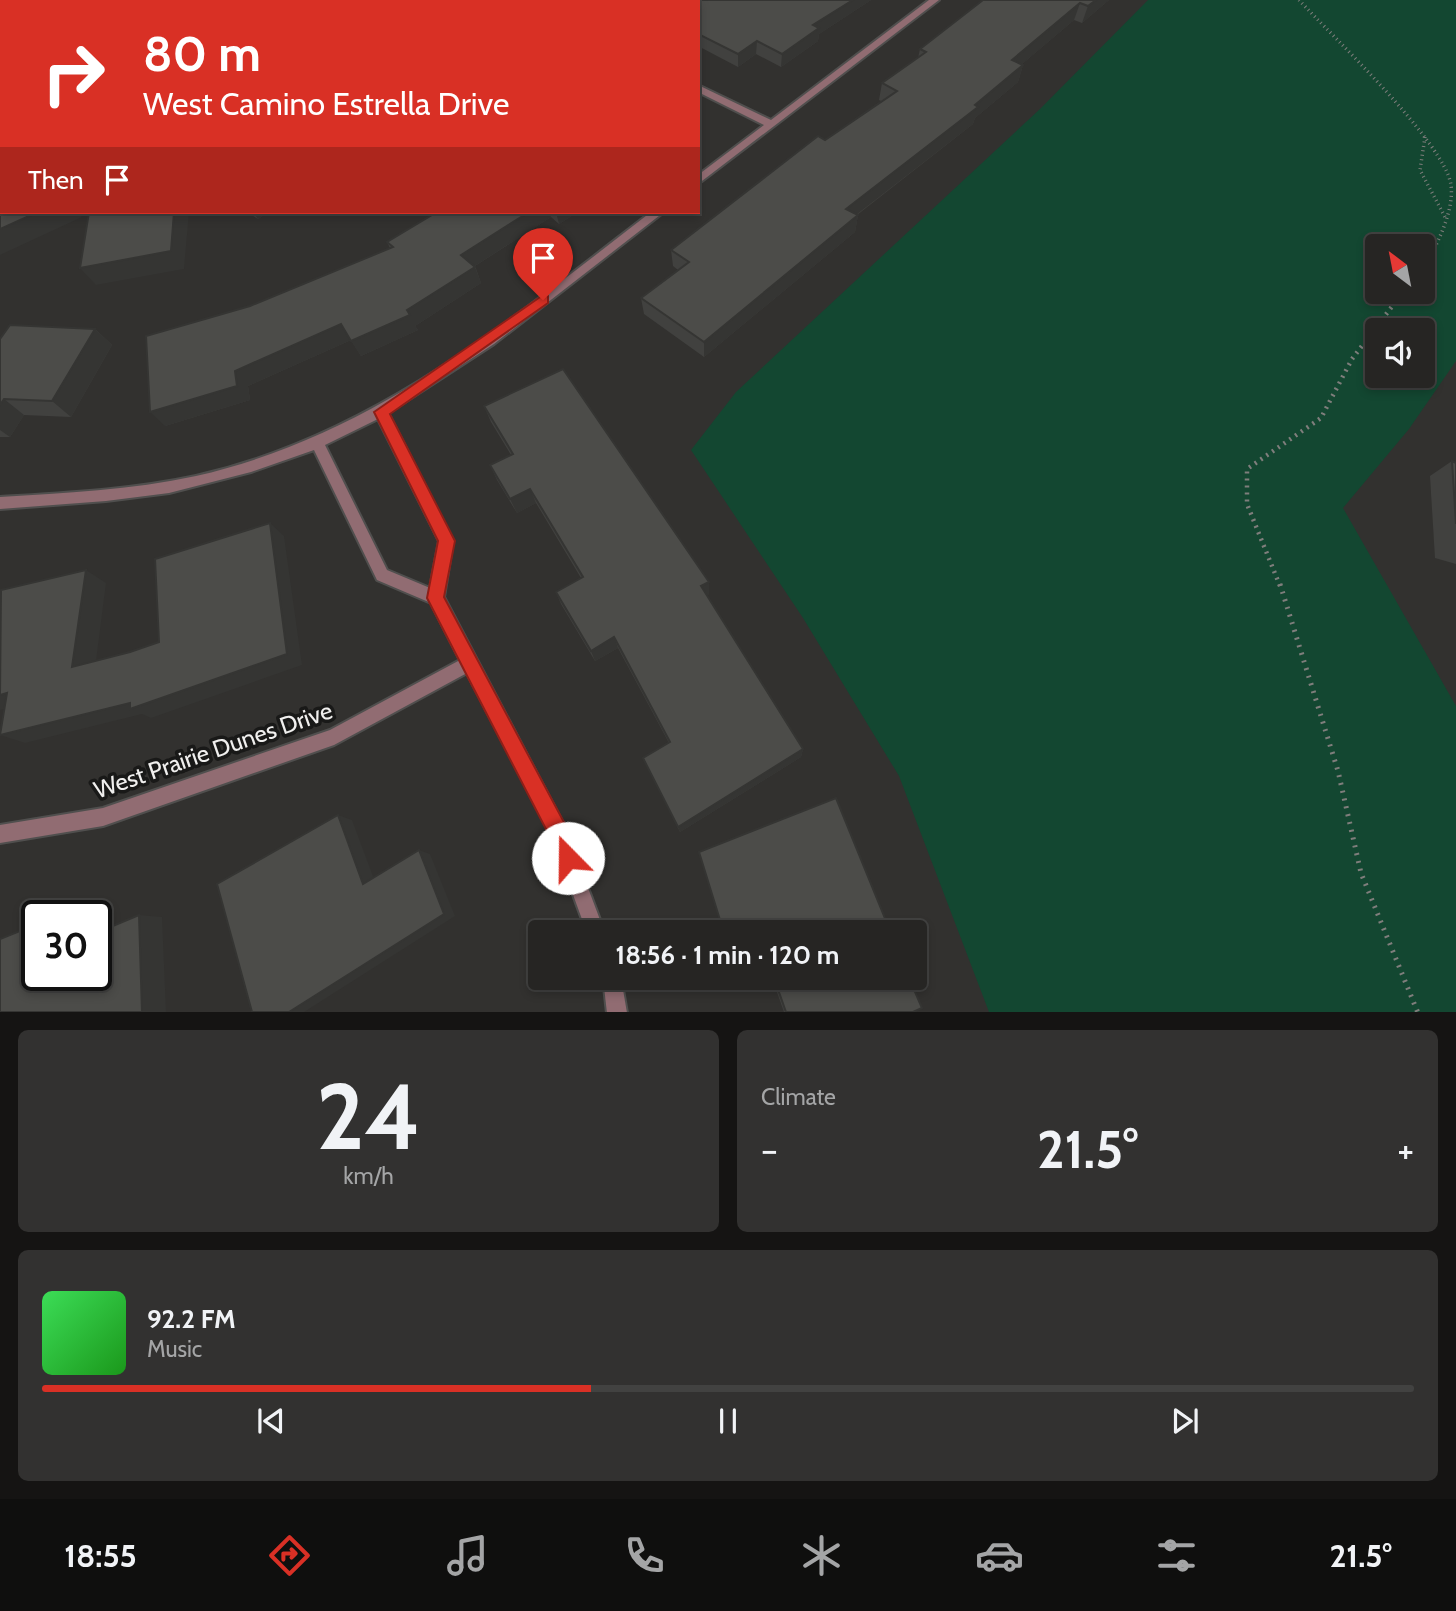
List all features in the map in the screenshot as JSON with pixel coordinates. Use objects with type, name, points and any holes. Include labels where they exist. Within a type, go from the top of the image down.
[{"type":"street","points":[[700,179],[935,0]]},
{"type":"street","points":[[700,89],[772,125]]},
{"type":"street","points":[[0,503],[169,487],[236,470],[316,441],[381,412],[503,330],[655,214]]},
{"type":"street","points":[[381,412],[446,541],[436,598],[559,833],[591,920]]},
{"type":"street","points":[[316,441],[382,575],[436,598]]},
{"type":"street","name":"West Prairie Dunes Drive","points":[[0,834],[103,817],[334,737],[469,663]]},
{"type":"street","points":[[614,990],[617,1012]]},
{"type":"path","points":[[1299,0],[1425,136],[1443,160],[1451,186],[1445,219],[1435,248]]},
{"type":"path","points":[[1425,136],[1418,154],[1419,173],[1445,219]]},
{"type":"path","points":[[1394,304],[1352,359],[1321,418],[1247,469],[1247,503],[1290,610],[1312,680],[1338,771],[1361,873],[1418,1012]]},
{"type":"green space","points":[[1148,0],[1456,0],[1456,361],[1409,429],[1343,508],[1456,706],[1456,1012],[989,1012],[899,776],[803,618],[691,450],[736,392],[1040,109]]},
{"type":"building","points":[[700,0],[853,0],[813,25],[819,28],[782,54],[757,41],[738,54],[700,35]]},
{"type":"building","points":[[983,0],[1096,0],[1088,6],[1080,3],[1012,60],[1023,65],[975,105],[978,107],[846,209],[858,215],[704,342],[641,298],[689,262],[671,250],[818,136],[825,140],[897,91],[882,83],[926,52],[920,49]]},
{"type":"building","points":[[0,214],[34,214],[0,229]]},
{"type":"building","points":[[89,214],[174,214],[171,251],[80,268]]},
{"type":"building","points":[[434,214],[526,214],[461,255],[475,267],[407,310],[410,315],[351,341],[341,324],[235,371],[237,386],[150,412],[146,336],[250,306],[393,247],[387,242]]},
{"type":"building","points":[[10,325],[95,329],[52,401],[4,399],[0,405],[0,339]]},
{"type":"building","points":[[563,369],[709,582],[701,586],[803,749],[678,827],[643,758],[670,742],[614,637],[591,651],[556,592],[583,577],[530,489],[510,499],[490,465],[513,454],[484,406]]},
{"type":"building","points":[[1452,461],[1456,463],[1456,524]]},
{"type":"building","points":[[270,523],[287,654],[130,709],[130,703],[0,735],[7,693],[0,695],[1,590],[86,570],[72,667],[159,642],[155,559]]},
{"type":"building","points":[[836,798],[886,920],[720,920],[699,852]]},
{"type":"building","points":[[338,815],[363,884],[419,850],[444,914],[289,1012],[252,1012],[217,884]]},
{"type":"building","points":[[139,915],[142,1012],[0,1012],[0,939],[21,930],[21,991],[112,991],[112,926]]},
{"type":"building","points":[[778,990],[914,990],[922,1008],[913,1012],[786,1012]]},
{"type":"route","points":[[543,300],[381,412],[446,541],[436,598],[559,833],[568,858]]}]
